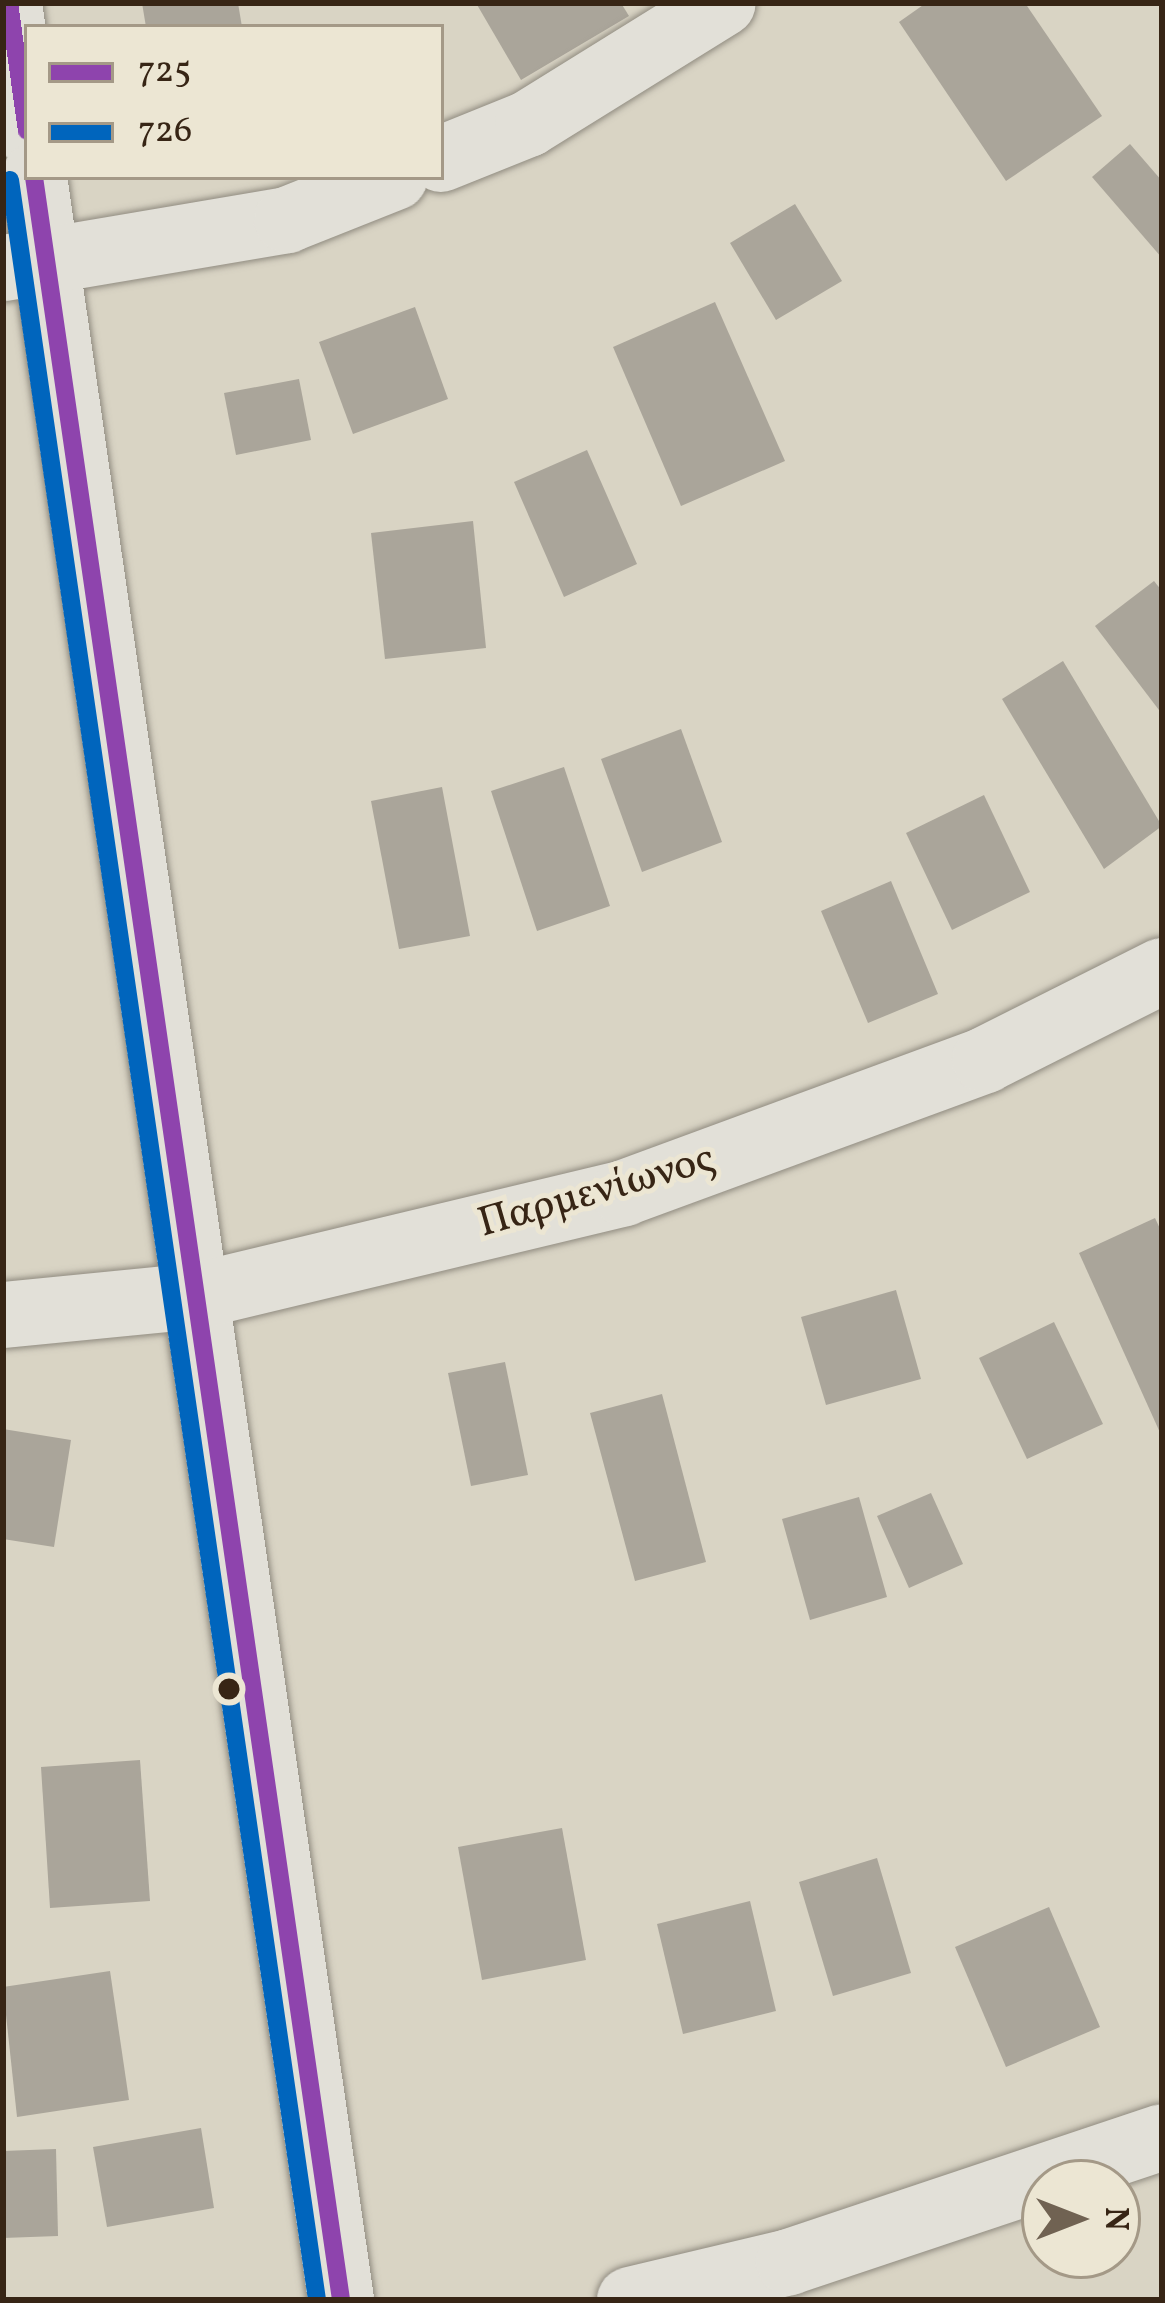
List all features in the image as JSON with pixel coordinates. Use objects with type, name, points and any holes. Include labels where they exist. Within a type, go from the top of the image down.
[{"type":"street","points":[[9,3],[24,109]]},
{"type":"street","points":[[444,158],[528,124],[723,3]]},
{"type":"street","points":[[34,180],[25,268],[196,1296],[341,2300]]},
{"type":"street","points":[[25,268],[287,220],[387,180]]},
{"type":"street","name":"Παρμενίωνος","points":[[3,1316],[196,1296],[624,1193],[985,1060],[1162,971]]},
{"type":"street","points":[[630,2300],[812,2255],[1162,2137]]},
{"type":"building","points":[[142,3],[238,3],[242,24],[146,24]]},
{"type":"building","points":[[476,3],[621,3],[629,16],[521,80]]},
{"type":"building","points":[[926,3],[1025,3],[1102,116],[1006,181],[899,22]]},
{"type":"building","points":[[1130,144],[1162,181],[1162,258],[1092,177]]},
{"type":"building","points":[[795,204],[842,281],[776,320],[730,243]]},
{"type":"building","points":[[715,302],[785,461],[681,506],[613,347]]},
{"type":"building","points":[[415,307],[448,399],[353,434],[319,342]]},
{"type":"building","points":[[299,379],[311,440],[236,455],[224,393]]},
{"type":"building","points":[[587,450],[637,564],[564,597],[514,482]]},
{"type":"building","points":[[473,521],[486,648],[385,659],[371,533]]},
{"type":"building","points":[[1154,581],[1162,591],[1162,714],[1095,626]]},
{"type":"building","points":[[1063,661],[1162,826],[1104,869],[1002,699]]},
{"type":"building","points":[[681,729],[722,842],[642,872],[601,759]]},
{"type":"building","points":[[564,767],[610,906],[537,931],[491,791]]},
{"type":"building","points":[[442,787],[470,936],[399,949],[371,801]]},
{"type":"building","points":[[984,795],[1030,892],[952,930],[906,833]]},
{"type":"building","points":[[891,881],[938,994],[868,1023],[821,911]]},
{"type":"building","points":[[1155,1218],[1162,1233],[1162,1437],[1079,1253]]},
{"type":"building","points":[[896,1290],[921,1379],[826,1405],[801,1317]]},
{"type":"building","points":[[1054,1322],[1103,1424],[1027,1459],[979,1358]]},
{"type":"building","points":[[505,1362],[528,1475],[471,1486],[448,1373]]},
{"type":"building","points":[[662,1394],[706,1562],[635,1581],[590,1413]]},
{"type":"building","points":[[3,1429],[71,1440],[54,1547],[3,1539]]},
{"type":"building","points":[[931,1493],[963,1564],[909,1588],[877,1516]]},
{"type":"building","points":[[859,1497],[887,1597],[810,1620],[782,1519]]},
{"type":"building","points":[[140,1760],[150,1901],[50,1908],[41,1767]]},
{"type":"building","points":[[562,1828],[586,1960],[482,1980],[458,1847]]},
{"type":"building","points":[[877,1858],[911,1973],[833,1996],[799,1882]]},
{"type":"building","points":[[750,1901],[776,2011],[683,2034],[657,1924]]},
{"type":"building","points":[[1049,1907],[1100,2027],[1006,2067],[955,1947]]},
{"type":"building","points":[[110,1971],[129,2100],[17,2117],[3,1987]]},
{"type":"building","points":[[201,2128],[214,2208],[107,2227],[93,2147]]},
{"type":"building","points":[[56,2149],[58,2236],[3,2238],[3,2151]]},
{"type":"transit line","name":"725","points":[[9,3],[24,110]]},
{"type":"transit line","name":"726","points":[[10,180],[317,2300]]},
{"type":"transit line","name":"725","points":[[34,180],[341,2300]]}]
